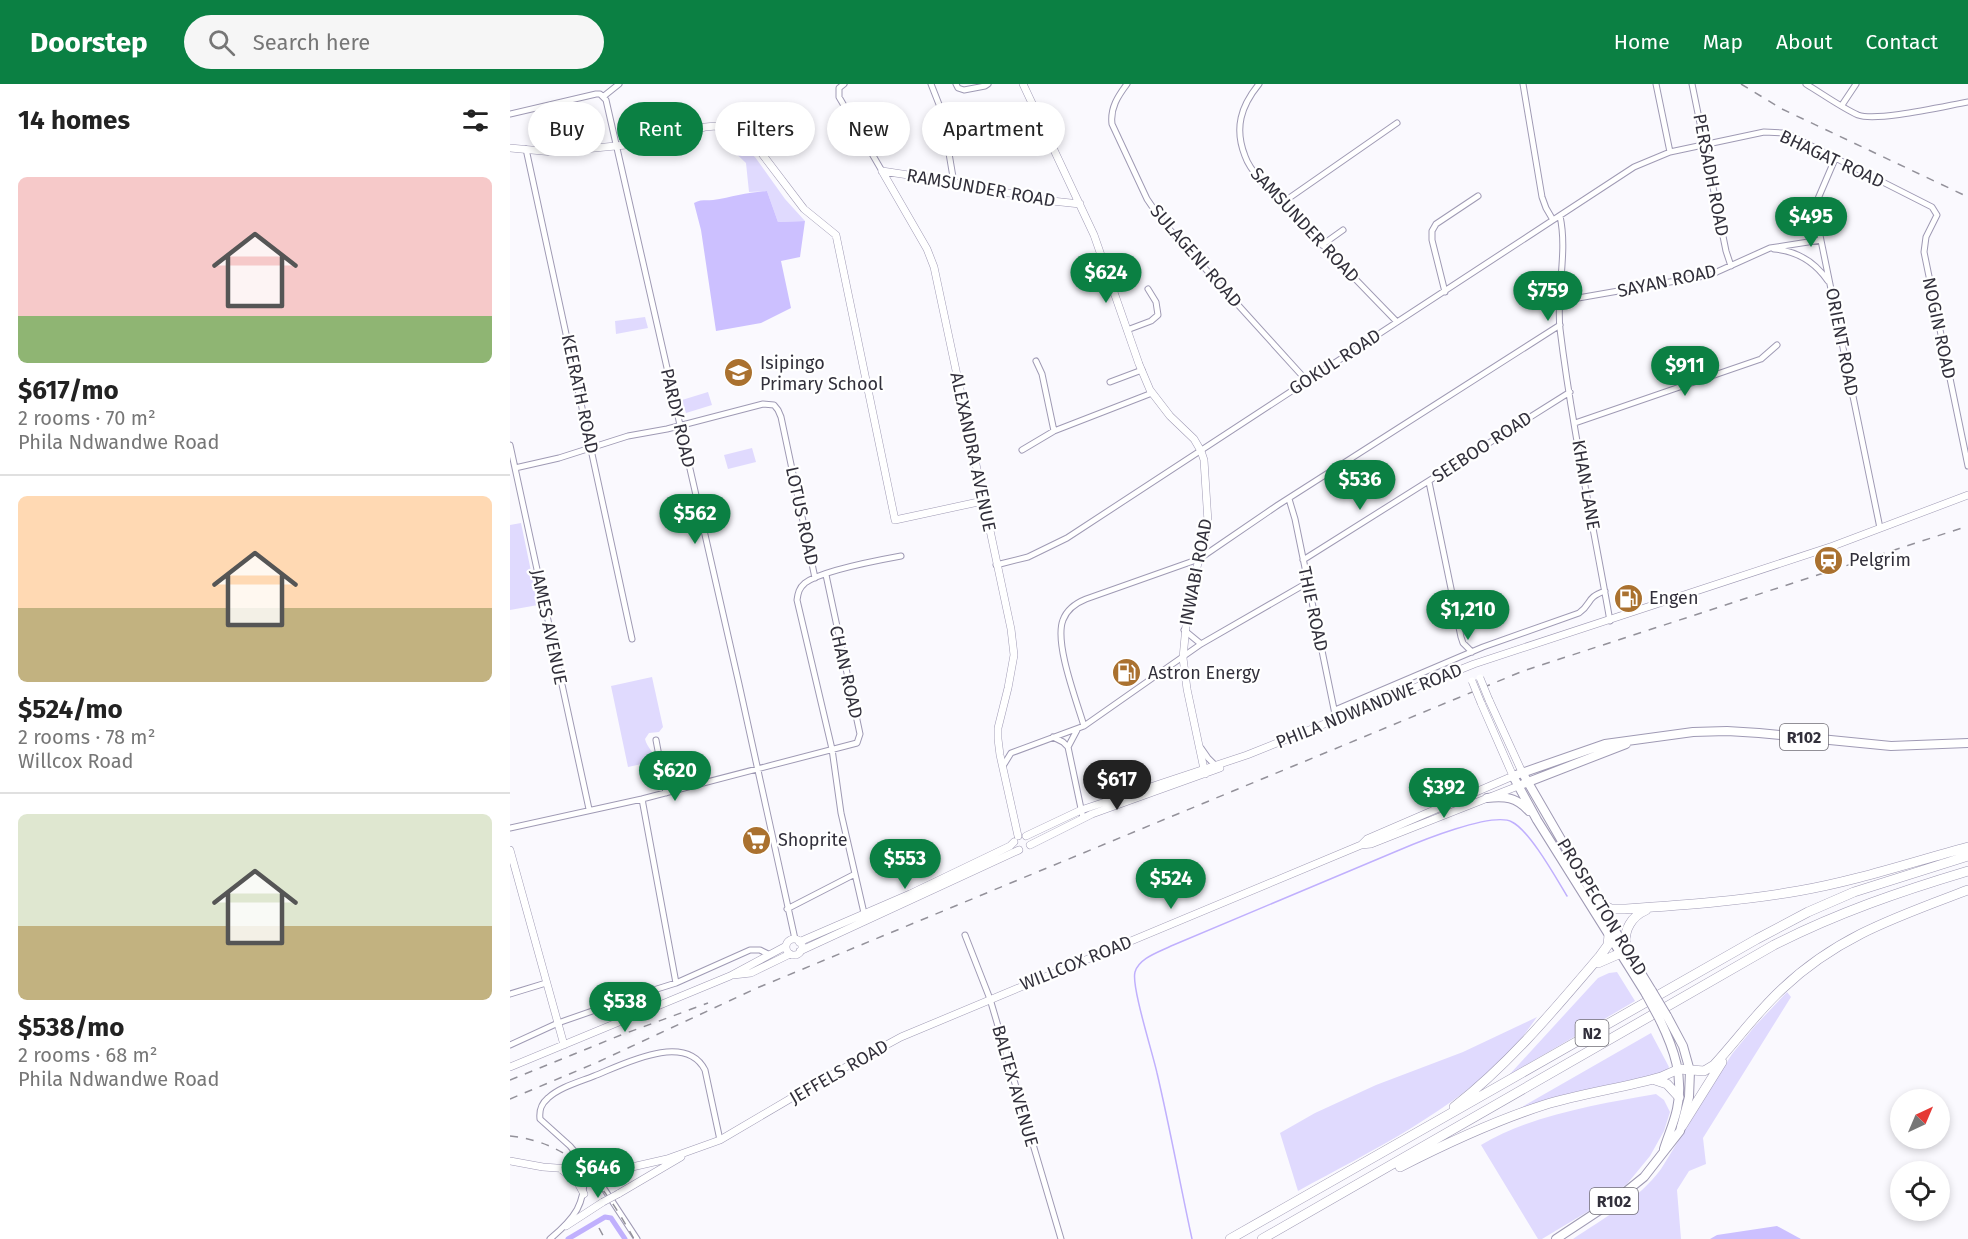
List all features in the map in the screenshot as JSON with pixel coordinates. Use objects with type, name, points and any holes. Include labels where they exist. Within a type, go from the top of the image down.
[{"type":"highway","points":[[1597,902],[1611,909],[1654,907],[1800,890],[1968,847]]},
{"type":"highway","name":"N2","points":[[1230,1239],[1808,912],[1876,884],[1968,856]]},
{"type":"highway","name":"N2","points":[[1262,1239],[1774,945],[1871,901],[1968,872]]},
{"type":"highway","points":[[1382,1170],[1391,1171],[1460,1136],[1497,1121],[1568,1099],[1653,1080],[1679,1069],[1699,1072],[1708,1069],[1781,990],[1837,946],[1869,929],[1968,890]]},
{"type":"highway","points":[[1591,967],[1624,950],[1625,937],[1630,923],[1636,915],[1654,907]]},
{"type":"highway","points":[[1433,1124],[1504,1065],[1530,1038],[1607,947],[1609,935]]},
{"type":"highway","points":[[1682,1126],[1733,1044]]},
{"type":"highway","points":[[1653,1080],[1667,1084],[1679,1097]]},
{"type":"main road","name":"R102","points":[[1517,774],[1605,744],[1640,738],[1727,731],[1891,746],[1968,743]]},
{"type":"main road","name":"R102","points":[[1523,784],[1640,738]]},
{"type":"main road","name":"PROSPECTON ROAD","points":[[1517,774],[1597,902],[1663,1018],[1683,1046],[1690,1071],[1689,1097],[1682,1126],[1676,1138],[1652,1168],[1632,1187],[1556,1239]]},
{"type":"main road","name":"PROSPECTON ROAD","points":[[1523,784],[1537,820],[1609,935],[1624,950]]},
{"type":"main road","points":[[1487,798],[1507,797],[1517,800],[1537,820]]},
{"type":"main road","name":"PROSPECTON ROAD","points":[[1663,1018],[1679,1069],[1679,1097],[1663,1153]]},
{"type":"street","points":[[510,114],[596,94],[603,96],[619,84]]},
{"type":"street","points":[[931,84],[942,112],[954,183]]},
{"type":"street","points":[[956,84],[962,90],[988,84]]},
{"type":"street","name":"INWABI ROAD","points":[[1023,84],[1100,251],[1127,330],[1152,393],[1170,416],[1194,439],[1201,451],[1206,473],[1209,513],[1188,604],[1183,658],[1184,674],[1205,772]]},
{"type":"street","name":"SULAGENI ROAD","points":[[1127,84],[1115,102],[1111,115],[1112,124],[1151,205],[1162,221],[1307,381]]},
{"type":"street","name":"SAMSUNDER ROAD","points":[[1259,84],[1243,105],[1240,128],[1245,159],[1282,203],[1397,322]]},
{"type":"street","points":[[1522,84],[1542,197],[1553,220]]},
{"type":"street","points":[[1656,84],[1670,152]]},
{"type":"street","name":"PERSADH ROAD","points":[[1692,84],[1731,266]]},
{"type":"street","points":[[1806,84],[1858,115],[1870,117],[1968,103]]},
{"type":"street","points":[[1842,105],[1856,84]]},
{"type":"street","name":"ALEXANDRA AVENUE","points":[[842,86],[839,97],[842,103],[927,249],[934,267],[1011,629],[1014,655],[998,728],[998,739],[1019,838]]},
{"type":"street","name":"PARDY ROAD","points":[[603,96],[758,770],[787,909],[797,940]]},
{"type":"street","points":[[1282,203],[1397,123]]},
{"type":"street","points":[[510,148],[553,152],[626,145],[711,126],[735,133],[761,151],[804,208],[836,235],[895,520],[983,501]]},
{"type":"street","name":"BHAGAT ROAD","points":[[1670,152],[1764,132],[1775,132],[1792,136],[1922,202]]},
{"type":"street","name":"KEERATH ROAD","points":[[526,149],[632,639]]},
{"type":"street","name":"GOKUL ROAD","points":[[996,565],[1028,557],[1058,543],[1634,167],[1670,152]]},
{"type":"street","name":"ORIENT ROAD","points":[[1835,159],[1816,201],[1816,216],[1880,528]]},
{"type":"street","name":"RAMSUNDER ROAD","points":[[882,171],[1080,204]]},
{"type":"street","points":[[1444,292],[1432,231],[1436,224],[1478,196]]},
{"type":"street","name":"NOGIN ROAD","points":[[1922,202],[1937,212],[1926,237],[1924,252],[1968,466]]},
{"type":"street","points":[[1560,216],[1564,237],[1560,325],[1575,423]]},
{"type":"street","points":[[1323,245],[1343,230]]},
{"type":"street","name":"SAYAN ROAD","points":[[1561,301],[1710,275],[1770,248],[1821,240]]},
{"type":"street","points":[[1770,248],[1796,252],[1818,268],[1830,285]]},
{"type":"street","points":[[1127,330],[1151,321],[1158,315],[1156,302],[1148,289]]},
{"type":"street","points":[[1081,727],[1062,646],[1061,627],[1066,613],[1082,600],[1199,559],[1560,325]]},
{"type":"street","name":"KHAN LANE","points":[[1610,621],[1575,423],[1761,358],[1777,345]]},
{"type":"street","points":[[1036,361],[1040,368],[1054,431]]},
{"type":"street","points":[[1110,382],[1142,370]]},
{"type":"street","name":"SEEBOO ROAD","points":[[1303,560],[1570,392]]},
{"type":"street","points":[[1022,450],[1054,431],[1152,393]]},
{"type":"street","name":"LOTUS ROAD","points":[[680,426],[763,404],[774,405],[778,410],[815,578],[800,589],[797,600],[832,749],[842,813],[864,913]]},
{"type":"street","points":[[513,464],[559,458],[628,436],[680,426]]},
{"type":"street","name":"JAMES AVENUE","points":[[510,445],[589,809]]},
{"type":"street","points":[[1429,482],[1461,637],[1463,643],[1472,652]]},
{"type":"street","name":"PHILA NDWANDWE ROAD","points":[[797,940],[919,889],[1010,846],[1019,838],[1205,772],[1470,665],[1610,621],[1880,528],[1968,495]]},
{"type":"street","name":"THIE ROAD","points":[[1289,499],[1336,719]]},
{"type":"street","points":[[1203,547],[1216,547]]},
{"type":"street","points":[[815,578],[901,556]]},
{"type":"street","name":"CHAN ROAD","points":[[826,574],[861,737],[857,743],[832,749]]},
{"type":"street","points":[[1082,814],[1068,747],[1072,736],[1081,727],[1201,644],[1307,583]]},
{"type":"street","name":"PHILA NDWANDWE ROAD","points":[[1335,710],[1472,652],[1579,613],[1592,596],[1605,591]]},
{"type":"street","points":[[1184,630],[1201,644]]},
{"type":"street","name":"PROSPECTON ROAD","points":[[1470,665],[1517,774]]},
{"type":"street","points":[[1003,766],[1011,753],[1081,727]]},
{"type":"street","points":[[1053,737],[1068,747]]},
{"type":"street","points":[[998,739],[1011,753]]},
{"type":"street","points":[[656,740],[666,793]]},
{"type":"street","name":"INWABI ROAD","points":[[1198,744],[1216,766]]},
{"type":"street","points":[[510,828],[642,799],[832,749]]},
{"type":"street","name":"PHILA NDWANDWE ROAD","points":[[1205,772],[1247,755]]},
{"type":"street","name":"WILLCOX ROAD","points":[[1361,845],[1367,839],[1517,774]]},
{"type":"street","name":"WILLCOX ROAD","points":[[990,999],[1361,845],[1371,844],[1523,784]]},
{"type":"street","points":[[642,799],[676,983]]},
{"type":"street","name":"PHILA NDWANDWE ROAD","points":[[1030,845],[1082,814]]},
{"type":"street","points":[[730,975],[751,973],[790,954],[796,955],[800,951],[1019,850],[1027,849],[1030,845],[1029,840],[1019,838],[1015,846],[1019,850]]},
{"type":"street","points":[[510,853],[564,1045]]},
{"type":"street","points":[[787,909],[855,874]]},
{"type":"street","name":"BALTEX AVENUE","points":[[965,935],[990,999],[1061,1239]]},
{"type":"street","points":[[510,1067],[730,975],[786,946],[788,941],[797,940],[801,946],[800,951]]},
{"type":"street","points":[[786,946],[786,951],[790,954]]},
{"type":"street","points":[[510,1045],[558,1023],[676,983],[754,949],[770,955]]},
{"type":"street","points":[[759,960],[760,950]]},
{"type":"street","points":[[510,994],[546,983]]},
{"type":"street","name":"JEFFELS ROAD","points":[[691,1151],[720,1140],[901,1037],[990,999]]},
{"type":"street","points":[[637,1239],[599,1181],[570,1146],[540,1119],[540,1108],[548,1097],[651,1053],[684,1054],[702,1065],[708,1080],[720,1140]]},
{"type":"street","points":[[510,1161],[562,1170],[602,1170],[632,1167],[691,1151]]},
{"type":"street","points":[[550,1239],[603,1202],[691,1151]]},
{"type":"street","points":[[562,1170],[578,1183],[584,1194]]},
{"type":"street","points":[[566,1226],[580,1206],[584,1194],[584,1180],[580,1170]]},
{"type":"shaded area","points":[[739,156],[755,157],[785,199],[805,221],[778,222],[767,191],[749,192],[746,163]]},
{"type":"shaded area","points":[[767,191],[778,222],[805,221],[800,257],[781,261],[791,308],[761,323],[716,331],[701,230],[694,203]]},
{"type":"shaded area","points":[[645,317],[648,328],[616,334],[615,321]]},
{"type":"shaded area","points":[[708,392],[712,405],[686,413],[682,400]]},
{"type":"shaded area","points":[[752,448],[756,462],[728,469],[724,455]]},
{"type":"shaded area","points":[[521,523],[538,605],[510,610],[510,525]]},
{"type":"shaded area","points":[[652,677],[663,727],[659,732],[649,733],[645,739],[656,761],[628,767],[611,686]]},
{"type":"shaded area","points":[[1617,972],[1635,1001],[1509,1075],[1598,978]]},
{"type":"shaded area","points":[[1787,992],[1791,997],[1703,1138],[1706,1164],[1689,1171],[1677,1190],[1681,1239],[1573,1239],[1620,1207],[1652,1180],[1732,1054]]},
{"type":"shaded area","points":[[1537,1017],[1512,1050],[1489,1072],[1438,1111],[1383,1145],[1298,1191],[1280,1133],[1315,1113],[1376,1085],[1463,1052]]},
{"type":"shaded area","points":[[1651,1033],[1669,1067],[1662,1077],[1603,1086],[1508,1115]]},
{"type":"shaded area","points":[[1656,1094],[1664,1100],[1670,1112],[1664,1131],[1650,1156],[1627,1184],[1592,1209],[1542,1239],[1538,1239],[1481,1145],[1543,1118]]},
{"type":"shaded area","points":[[1777,1226],[1801,1239],[1710,1239],[1717,1235]]},
{"type":"waterway","points":[[1192,1239],[1162,1094],[1136,991],[1135,972],[1141,963],[1171,946],[1407,847],[1455,829],[1489,821],[1502,820],[1512,822],[1519,827],[1542,856],[1567,896]]},
{"type":"waterway","points":[[568,1239],[605,1217],[611,1218],[625,1239]]},
{"type":"railway","points":[[1741,84],[1782,109],[1968,197]]},
{"type":"railway","points":[[510,1099],[598,1062],[757,988],[1523,671],[1968,526]]},
{"type":"railway","points":[[510,1080],[708,1003]]},
{"type":"railway","points":[[510,1136],[533,1140],[553,1148],[586,1170],[611,1202],[634,1239]]},
{"type":"railway","points":[[599,1228],[605,1239]]},
{"type":"place","name":"Isipingo Primary School","points":[[739,373]]},
{"type":"place","name":"Pelgrim","points":[[1828,560]]},
{"type":"place","name":"Engen","points":[[1628,598]]},
{"type":"place","name":"Astron Energy","points":[[1127,673]]},
{"type":"place","name":"Shoprite","points":[[757,840]]}]
